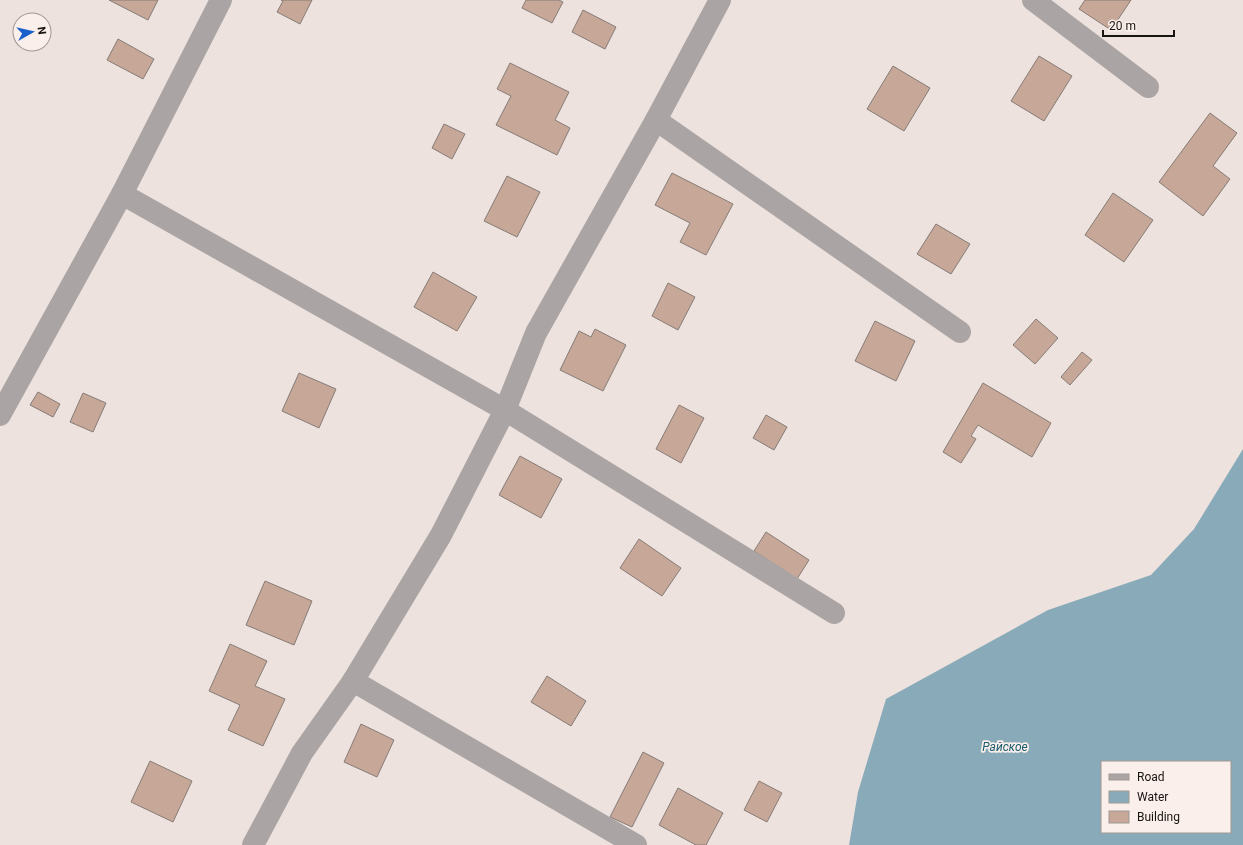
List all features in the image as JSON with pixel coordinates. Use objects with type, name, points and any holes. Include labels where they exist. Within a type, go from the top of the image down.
[{"type":"street","points":[[0,415],[122,194],[221,0]]},
{"type":"street","points":[[253,845],[302,753],[353,681],[441,535],[505,410],[536,334],[656,120],[720,0]]},
{"type":"street","points":[[1033,0],[1148,87]]},
{"type":"street","points":[[656,120],[960,332]]},
{"type":"street","points":[[122,194],[505,410],[834,613]]},
{"type":"street","points":[[353,681],[636,845]]},
{"type":"water","name":"Райское","points":[[1243,449],[1243,845],[849,845],[858,792],[886,699],[1048,610],[1151,575],[1194,529]]},
{"type":"building","points":[[109,0],[158,0],[148,20]]},
{"type":"building","points":[[281,0],[312,0],[300,24],[277,12],[283,1]]},
{"type":"building","points":[[526,0],[559,0],[563,2],[552,23],[522,8]]},
{"type":"building","points":[[1085,0],[1131,0],[1111,30],[1079,9]]},
{"type":"building","points":[[583,10],[616,27],[605,49],[572,32]]},
{"type":"building","points":[[118,39],[154,59],[143,79],[107,60]]},
{"type":"building","points":[[1039,56],[1072,76],[1044,121],[1011,101]]},
{"type":"building","points":[[510,63],[569,92],[555,120],[570,128],[557,155],[496,125],[511,96],[497,89]]},
{"type":"building","points":[[893,66],[930,88],[904,131],[867,109]]},
{"type":"building","points":[[1210,113],[1237,133],[1213,166],[1230,179],[1203,216],[1159,182]]},
{"type":"building","points":[[444,124],[465,134],[452,159],[432,148]]},
{"type":"building","points":[[672,173],[733,204],[706,255],[680,242],[690,223],[655,205]]},
{"type":"building","points":[[507,176],[540,192],[517,237],[484,221]]},
{"type":"building","points":[[1113,193],[1153,220],[1124,262],[1085,235]]},
{"type":"building","points":[[936,224],[970,244],[951,274],[917,254]]},
{"type":"building","points":[[433,272],[477,297],[457,331],[414,307]]},
{"type":"building","points":[[668,283],[695,297],[678,330],[652,316]]},
{"type":"building","points":[[1036,319],[1058,338],[1035,364],[1013,345]]},
{"type":"building","points":[[875,321],[915,341],[896,381],[855,361]]},
{"type":"building","points":[[595,329],[626,345],[603,391],[560,370],[579,331],[591,337]]},
{"type":"building","points":[[1082,352],[1092,360],[1070,385],[1061,377]]},
{"type":"building","points":[[299,373],[336,389],[319,428],[282,411]]},
{"type":"building","points":[[983,383],[1051,423],[1032,457],[978,425],[971,436],[976,439],[961,463],[943,452]]},
{"type":"building","points":[[38,392],[60,404],[53,417],[30,405]]},
{"type":"building","points":[[83,393],[106,403],[93,432],[70,422]]},
{"type":"building","points":[[679,405],[704,418],[681,463],[656,449]]},
{"type":"building","points":[[766,415],[787,427],[774,450],[753,438]]},
{"type":"building","points":[[520,456],[562,479],[541,518],[499,495]]},
{"type":"building","points":[[766,532],[809,560],[797,579],[754,551]]},
{"type":"building","points":[[639,539],[681,568],[662,596],[620,568]]},
{"type":"building","points":[[265,581],[312,601],[294,645],[246,625]]},
{"type":"building","points":[[230,644],[267,661],[255,686],[285,699],[263,746],[228,730],[240,705],[209,691]]},
{"type":"building","points":[[547,676],[586,701],[571,726],[531,702]]},
{"type":"building","points":[[361,724],[394,740],[377,777],[344,762]]},
{"type":"building","points":[[643,752],[664,763],[632,827],[610,817]]},
{"type":"building","points":[[150,761],[192,781],[173,822],[131,802]]},
{"type":"building","points":[[759,781],[782,793],[767,822],[744,810]]},
{"type":"building","points":[[678,788],[723,813],[706,845],[696,845],[659,825]]}]
